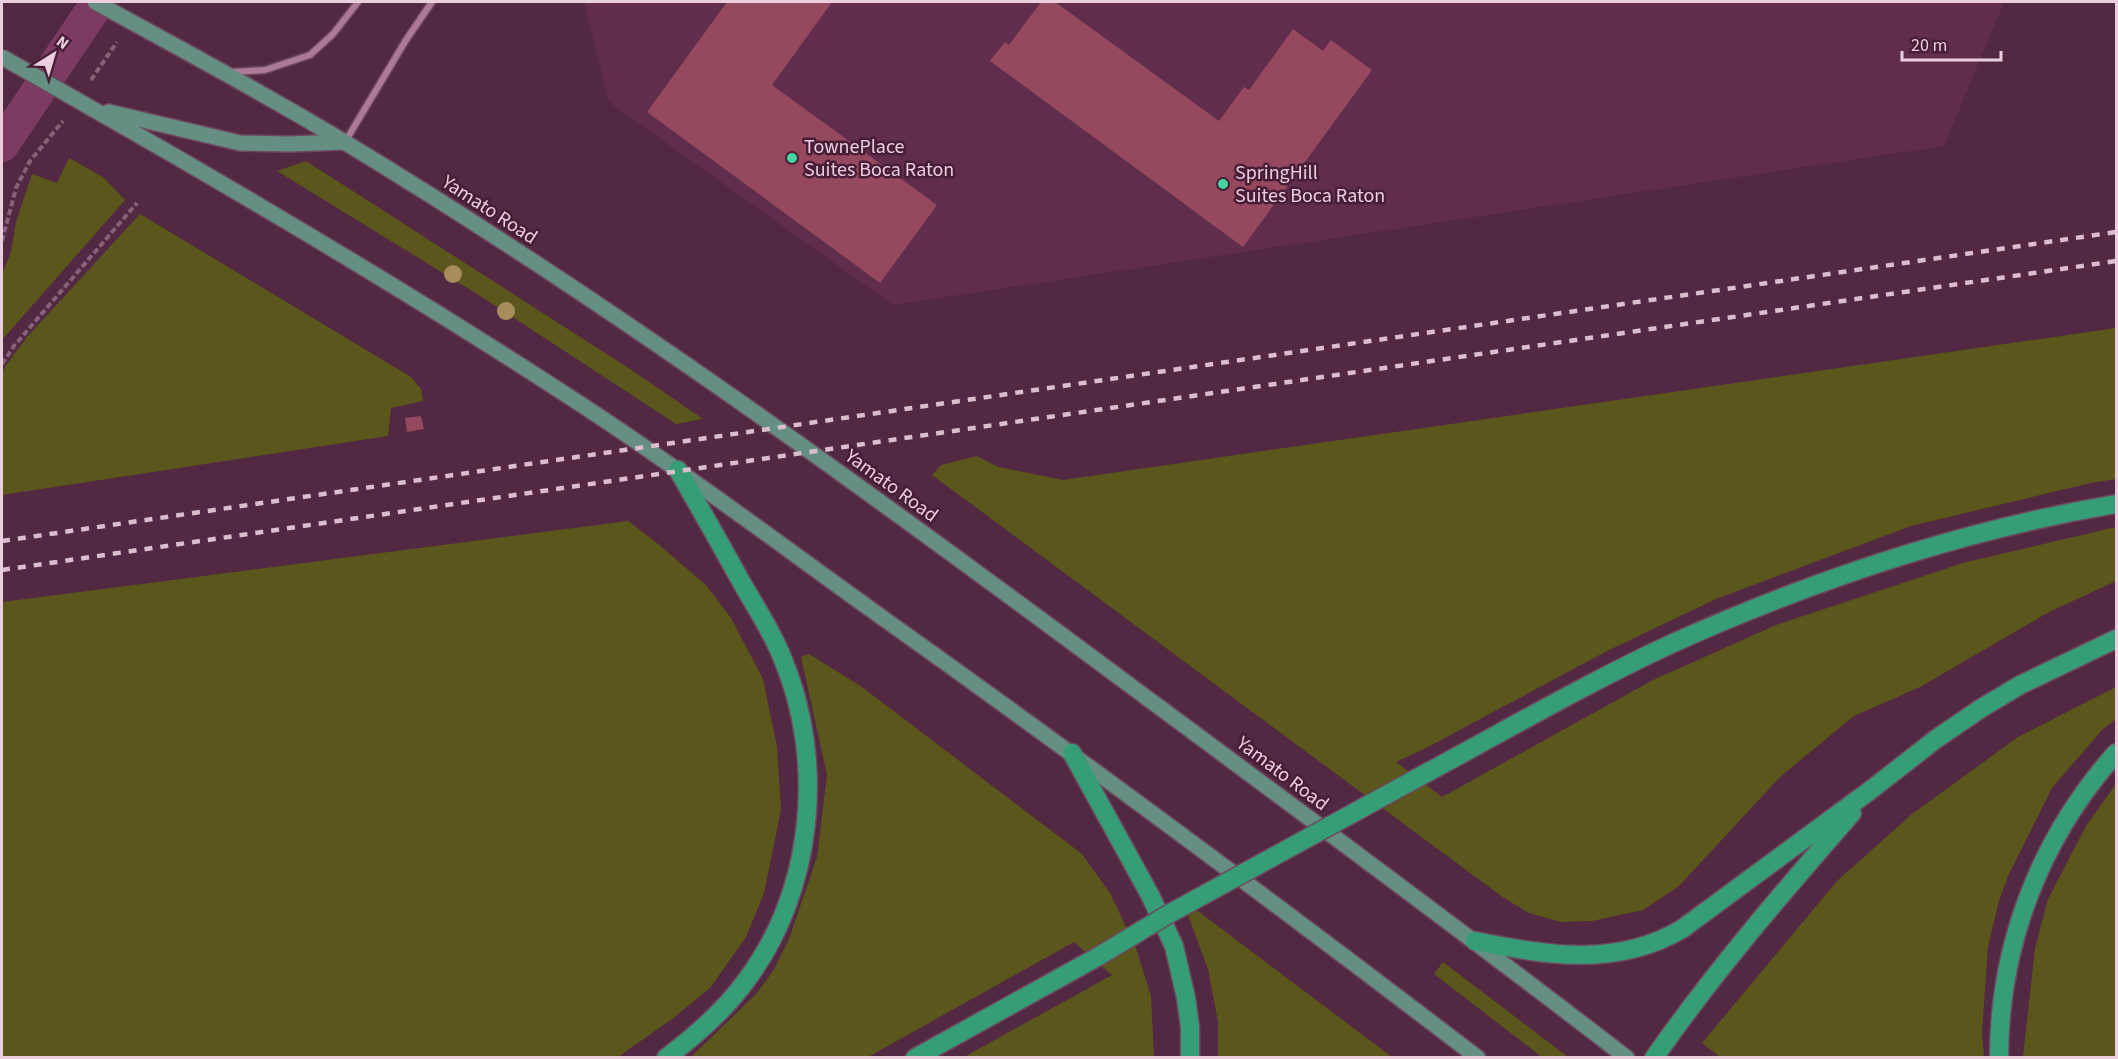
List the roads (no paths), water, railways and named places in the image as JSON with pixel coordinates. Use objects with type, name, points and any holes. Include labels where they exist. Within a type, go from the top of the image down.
[{"type":"highway","points":[[666,1058],[729,1002],[746,982],[773,938],[799,866],[809,810],[806,750],[794,692],[783,658],[678,470]]},
{"type":"highway","points":[[915,1058],[1099,956],[1167,915],[1430,771],[1671,645],[1809,587],[1875,564],[1946,542],[2061,514],[2116,504]]},
{"type":"highway","points":[[1475,941],[1568,956],[1625,952],[1661,941],[1872,789],[1936,739],[2020,685],[2116,639]]},
{"type":"highway","points":[[1072,753],[1150,895],[1174,946],[1186,998],[1190,1027],[1190,1058]]},
{"type":"highway","points":[[1999,1058],[2001,1013],[2006,976],[2014,938],[2029,894],[2044,856],[2063,823],[2098,773],[2116,753]]},
{"type":"highway","points":[[1654,1058],[1716,974],[1771,906],[1872,789]]},
{"type":"main road","name":"Yamato Road","points":[[94,2],[345,142],[579,291],[810,451],[1475,941],[1628,1058]]},
{"type":"main road","points":[[2,57],[286,220],[423,303],[678,470],[1072,753],[1478,1058]]},
{"type":"main road","points":[[91,108],[240,143],[345,142]]},
{"type":"street","points":[[224,73],[265,70],[310,55],[333,34],[358,2]]},
{"type":"street","points":[[345,142],[406,40],[432,2]]},
{"type":"waterway","points":[[2,145],[98,2]]},
{"type":"railway","points":[[2,541],[2116,232]]},
{"type":"railway","points":[[2,570],[2116,261]]},
{"type":"place","name":"TownePlace Suites Boca Raton","points":[[792,158]]},
{"type":"place","name":"SpringHill Suites Boca Raton","points":[[1223,184]]}]
